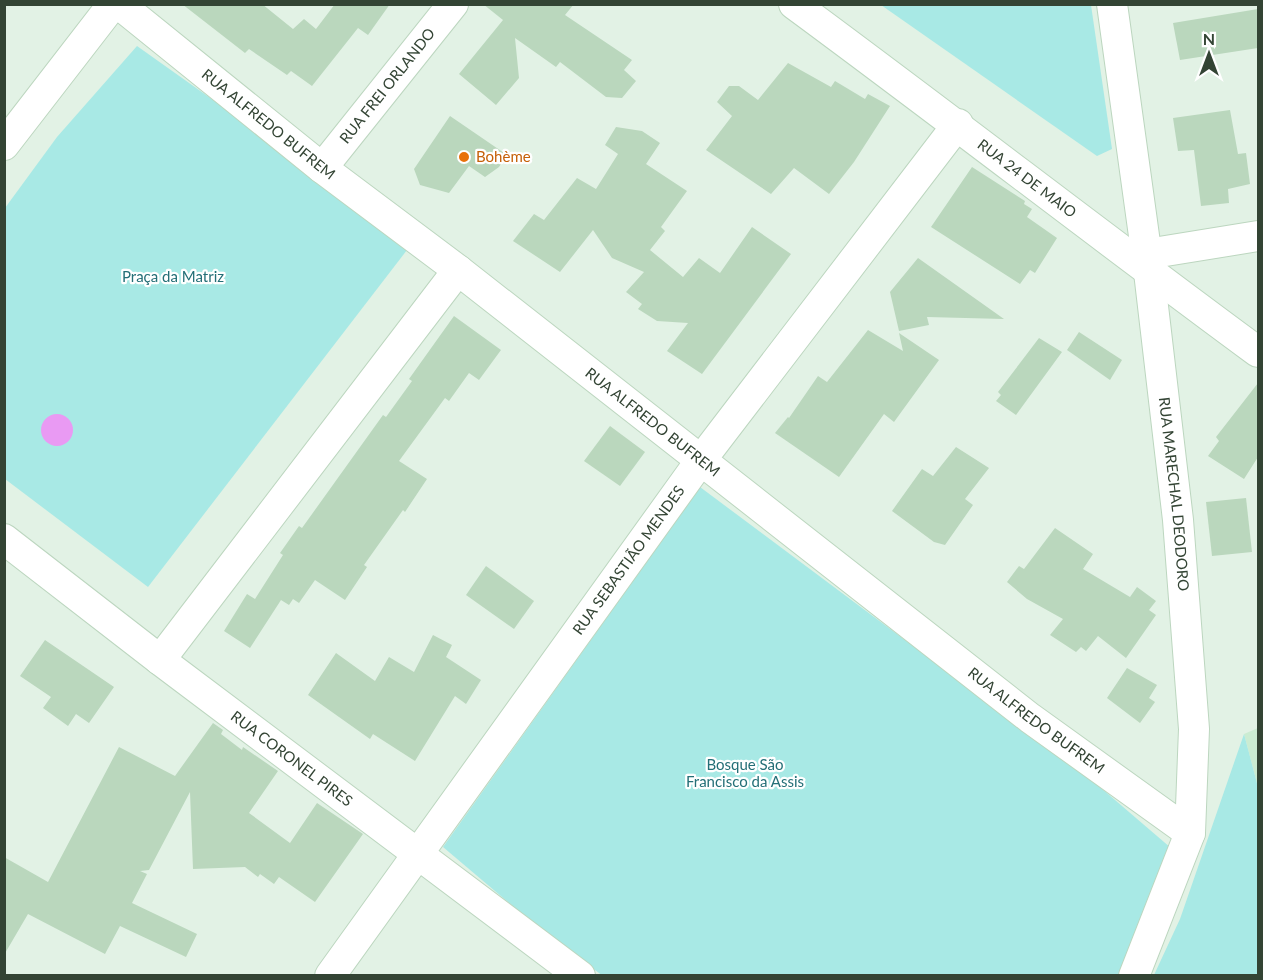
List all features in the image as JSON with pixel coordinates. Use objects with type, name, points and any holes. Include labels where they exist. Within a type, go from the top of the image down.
[{"type":"street","points":[[4,145],[112,4]]},
{"type":"street","name":"RUA ALFREDO BUFREM","points":[[119,4],[322,168],[458,270],[1030,718],[1190,833]]},
{"type":"street","name":"RUA FREI ORLANDO","points":[[322,168],[453,4]]},
{"type":"street","name":"RUA 24 DE MAIO","points":[[794,4],[1148,263],[1258,352]]},
{"type":"street","name":"RUA MARECHAL DEODORO","points":[[1112,4],[1148,263],[1178,520],[1194,729],[1190,833],[1134,975]]},
{"type":"street","name":"RUA SEBASTIÃO MENDES","points":[[330,975],[701,460],[958,124]]},
{"type":"street","points":[[1148,263],[1258,236]]},
{"type":"street","points":[[160,660],[458,270]]},
{"type":"street","name":"RUA CORONEL PIRES","points":[[4,539],[160,660],[580,975]]},
{"type":"shaded area","points":[[57,414],[68,419],[73,430],[68,441],[57,446],[46,441],[41,430],[46,419]]},
{"type":"shaded area","points":[[1258,728],[1258,787],[1244,734]]},
{"type":"green space","points":[[881,5],[1091,5],[1112,149],[1097,156]]},
{"type":"green space","name":"Praça da Matriz","points":[[137,46],[285,151],[407,250],[148,587],[5,479],[5,208],[57,137]]},
{"type":"green space","name":"Bosque São Francisco da Assis","points":[[700,487],[1087,776],[1171,848],[1125,975],[603,976],[540,929],[443,847]]},
{"type":"green space","points":[[1244,734],[1258,787],[1258,975],[1154,975],[1180,919]]},
{"type":"building","points":[[182,4],[262,4],[293,29],[304,19],[316,29],[335,4],[390,4],[368,35],[358,28],[312,86],[291,71],[287,75],[249,49],[245,53]]},
{"type":"building","points":[[483,4],[574,4],[565,15],[632,60],[624,70],[636,81],[622,98],[606,97],[560,62],[556,67],[515,38],[519,78],[496,105],[459,74],[503,20]]},
{"type":"building","points":[[1258,9],[1258,48],[1180,60],[1173,23]]},
{"type":"building","points":[[788,63],[831,87],[835,81],[865,99],[868,94],[890,106],[854,162],[829,194],[794,168],[771,194],[706,150],[732,116],[717,102],[729,86],[739,86],[758,100]]},
{"type":"building","points":[[1230,110],[1238,154],[1246,153],[1250,184],[1228,189],[1229,203],[1201,206],[1194,150],[1178,151],[1173,118]]},
{"type":"building","name":"Bohème","points":[[450,116],[507,155],[499,167],[485,177],[469,166],[449,193],[420,185],[414,169]]},
{"type":"building","points":[[616,127],[642,131],[660,143],[646,164],[687,191],[661,227],[665,231],[650,250],[683,277],[699,258],[720,273],[752,227],[791,254],[702,374],[667,351],[688,323],[657,321],[638,309],[642,304],[626,292],[644,272],[612,258],[593,230],[560,272],[513,241],[534,214],[544,220],[577,178],[596,189],[618,154],[605,145]]},
{"type":"building","points":[[972,167],[1025,201],[1024,204],[1032,209],[1027,217],[1057,238],[1035,273],[1030,270],[1020,284],[931,227]]},
{"type":"building","points":[[918,258],[1004,319],[927,317],[929,325],[899,331],[890,292]]},
{"type":"building","points":[[454,316],[501,350],[479,380],[469,373],[449,401],[445,398],[399,461],[427,479],[364,565],[367,567],[345,600],[315,580],[299,603],[293,599],[289,605],[281,600],[250,648],[224,631],[247,594],[255,599],[283,555],[280,553],[299,526],[302,528],[383,415],[386,417],[412,381],[409,379]]},
{"type":"building","points":[[868,330],[903,351],[899,333],[939,360],[894,422],[884,414],[839,477],[775,433],[789,418],[818,376],[827,382]]},
{"type":"building","points":[[1079,332],[1122,360],[1110,380],[1067,350]]},
{"type":"building","points":[[1039,338],[1062,352],[1016,415],[996,401],[1001,395],[998,392]]},
{"type":"building","points":[[1258,383],[1258,457],[1244,479],[1208,456],[1219,441],[1216,437]]},
{"type":"building","points":[[610,426],[645,452],[620,486],[584,461]]},
{"type":"building","points":[[956,447],[989,468],[965,499],[973,505],[945,545],[934,542],[892,511],[922,469],[933,476]]},
{"type":"building","points":[[1246,498],[1252,552],[1212,556],[1206,502]]},
{"type":"building","points":[[1055,528],[1093,554],[1083,569],[1130,597],[1137,587],[1156,601],[1149,610],[1156,615],[1126,658],[1098,636],[1086,651],[1081,647],[1076,652],[1050,635],[1063,619],[1027,599],[1007,582],[1019,566],[1024,569]]},
{"type":"building","points":[[486,566],[534,601],[514,629],[466,595]]},
{"type":"building","points":[[433,635],[452,645],[446,657],[481,680],[466,704],[455,696],[415,761],[373,734],[370,739],[308,695],[336,653],[375,681],[389,657],[414,672]]},
{"type":"building","points":[[45,640],[114,687],[89,723],[76,714],[68,726],[43,708],[51,697],[20,676]]},
{"type":"building","points":[[1127,668],[1157,685],[1149,698],[1155,702],[1140,723],[1107,698]]},
{"type":"building","points":[[213,723],[223,730],[221,734],[242,750],[243,747],[278,771],[249,813],[290,843],[317,803],[363,834],[315,902],[279,877],[274,884],[260,874],[258,877],[245,867],[193,869],[190,792],[149,870],[140,871],[147,874],[132,903],[197,934],[186,957],[120,926],[105,954],[28,914],[4,955],[4,857],[48,882],[119,747],[175,776]]},
{"type":"place","name":"Bohème","points":[[464,157]]}]
